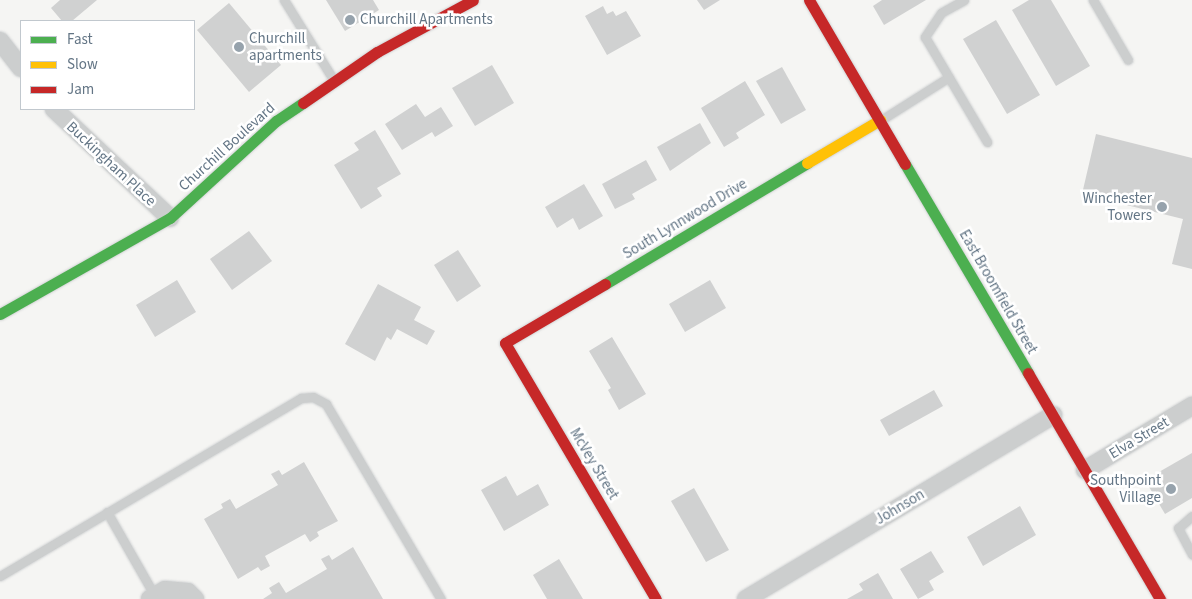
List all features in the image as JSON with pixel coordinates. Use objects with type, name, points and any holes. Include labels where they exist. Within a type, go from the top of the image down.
[{"type":"street","name":"Churchill Boulevard","points":[[0,314],[170,218],[276,121],[377,52],[473,0]]},
{"type":"street","name":"East Broomfield Street","points":[[809,0],[1160,599]]},
{"type":"street","points":[[0,41],[20,67]]},
{"type":"street","name":"Buckingham Place","points":[[55,110],[170,218]]},
{"type":"street","name":"South Lynnwood Drive","points":[[505,343],[880,120]]},
{"type":"street","name":"McVey Street","points":[[505,343],[656,599]]},
{"type":"street","name":"Elva Street","points":[[1085,470],[1192,406]]},
{"type":"street","name":"Johnson","points":[[746,599],[1053,415]]},
{"type":"street","points":[[152,598],[165,590],[188,592],[195,599]]},
{"type":"lane","points":[[284,0],[334,81]]},
{"type":"lane","points":[[964,0],[941,13],[925,37],[987,142]]},
{"type":"lane","points":[[1093,0],[1128,60]]},
{"type":"lane","points":[[880,120],[949,77]]},
{"type":"lane","points":[[0,576],[301,398],[313,397],[326,404],[441,599]]},
{"type":"lane","points":[[107,512],[152,598]]},
{"type":"lane","points":[[1192,516],[1178,528],[1192,554]]},
{"type":"building","points":[[60,0],[97,0],[73,20],[61,20],[51,8]]},
{"type":"building","name":"Churchill Apartments","points":[[326,0],[373,0],[379,10],[345,31]]},
{"type":"building","points":[[697,0],[720,0],[704,10]]},
{"type":"building","points":[[882,0],[926,0],[884,25],[873,6]]},
{"type":"building","points":[[1029,0],[1051,0],[1090,66],[1056,86],[1012,10]]},
{"type":"building","name":"Churchill apartments","points":[[229,3],[281,65],[249,92],[197,30]]},
{"type":"building","points":[[603,6],[607,14],[613,11],[616,16],[626,11],[641,36],[607,55],[585,16]]},
{"type":"building","points":[[996,20],[1040,95],[1007,114],[963,39]]},
{"type":"building","points":[[492,65],[514,103],[475,126],[452,88]]},
{"type":"building","points":[[782,67],[806,110],[781,124],[756,81]]},
{"type":"building","points":[[745,81],[765,115],[736,133],[739,138],[724,147],[701,108]]},
{"type":"building","points":[[416,104],[425,117],[441,107],[453,126],[435,137],[432,132],[402,150],[385,124]]},
{"type":"building","points":[[700,123],[711,143],[670,171],[657,147]]},
{"type":"building","points":[[375,130],[401,174],[377,188],[382,196],[361,209],[334,165],[359,150],[354,143]]},
{"type":"building","name":"Winchester Towers","points":[[1096,134],[1192,158],[1192,269],[1172,264],[1183,219],[1082,194]]},
{"type":"building","points":[[646,160],[657,180],[632,194],[635,199],[615,209],[602,184]]},
{"type":"building","points":[[584,184],[603,216],[579,230],[573,218],[557,228],[545,207]]},
{"type":"building","points":[[249,231],[272,261],[232,290],[210,259]]},
{"type":"building","points":[[458,250],[481,286],[457,302],[434,265]]},
{"type":"building","points":[[177,280],[196,312],[155,337],[136,305]]},
{"type":"building","points":[[710,280],[726,308],[685,332],[669,304]]},
{"type":"building","points":[[378,284],[421,307],[414,320],[435,331],[427,345],[397,329],[391,340],[387,337],[375,361],[345,344]]},
{"type":"building","points":[[612,337],[646,394],[619,410],[608,390],[611,388],[589,351]]},
{"type":"building","points":[[934,390],[943,406],[889,436],[880,420]]},
{"type":"building","name":"Southpoint Village","points":[[1192,453],[1192,498],[1165,514],[1145,480]]},
{"type":"building","points":[[304,462],[338,521],[317,532],[319,536],[310,542],[305,534],[265,556],[270,566],[261,571],[258,567],[238,579],[204,519],[223,508],[221,504],[230,499],[236,509],[278,485],[271,474],[279,470],[282,475]]},
{"type":"building","points":[[506,476],[517,496],[538,484],[549,505],[504,531],[481,490]]},
{"type":"building","points":[[694,488],[729,550],[706,562],[671,501]]},
{"type":"building","points":[[1020,506],[1036,535],[983,566],[967,537]]},
{"type":"building","points":[[353,547],[383,599],[263,599],[272,593],[269,588],[279,582],[286,593],[327,569],[321,559],[329,555],[332,560]]},
{"type":"building","points":[[931,551],[944,572],[929,581],[934,590],[918,599],[900,569]]},
{"type":"building","points":[[559,559],[583,599],[547,599],[533,575]]},
{"type":"building","points":[[878,573],[893,599],[847,599],[863,590],[859,584]]},
{"type":"traffic: fast","points":[[0,314],[170,218],[276,121],[303,103]]},
{"type":"traffic: fast","points":[[605,284],[807,163]]},
{"type":"traffic: fast","points":[[905,164],[1028,373]]},
{"type":"traffic: slow","points":[[807,163],[880,120]]},
{"type":"traffic: jam","points":[[303,103],[377,52],[473,0]]},
{"type":"traffic: jam","points":[[809,0],[905,164]]},
{"type":"traffic: jam","points":[[605,284],[505,343],[656,599]]},
{"type":"traffic: jam","points":[[1028,373],[1160,599]]},
{"type":"place","name":"Churchill Apartments","points":[[350,20]]},
{"type":"place","name":"Churchill apartments","points":[[239,47]]},
{"type":"place","name":"Winchester Towers","points":[[1162,207]]},
{"type":"place","name":"Southpoint Village","points":[[1171,489]]}]
